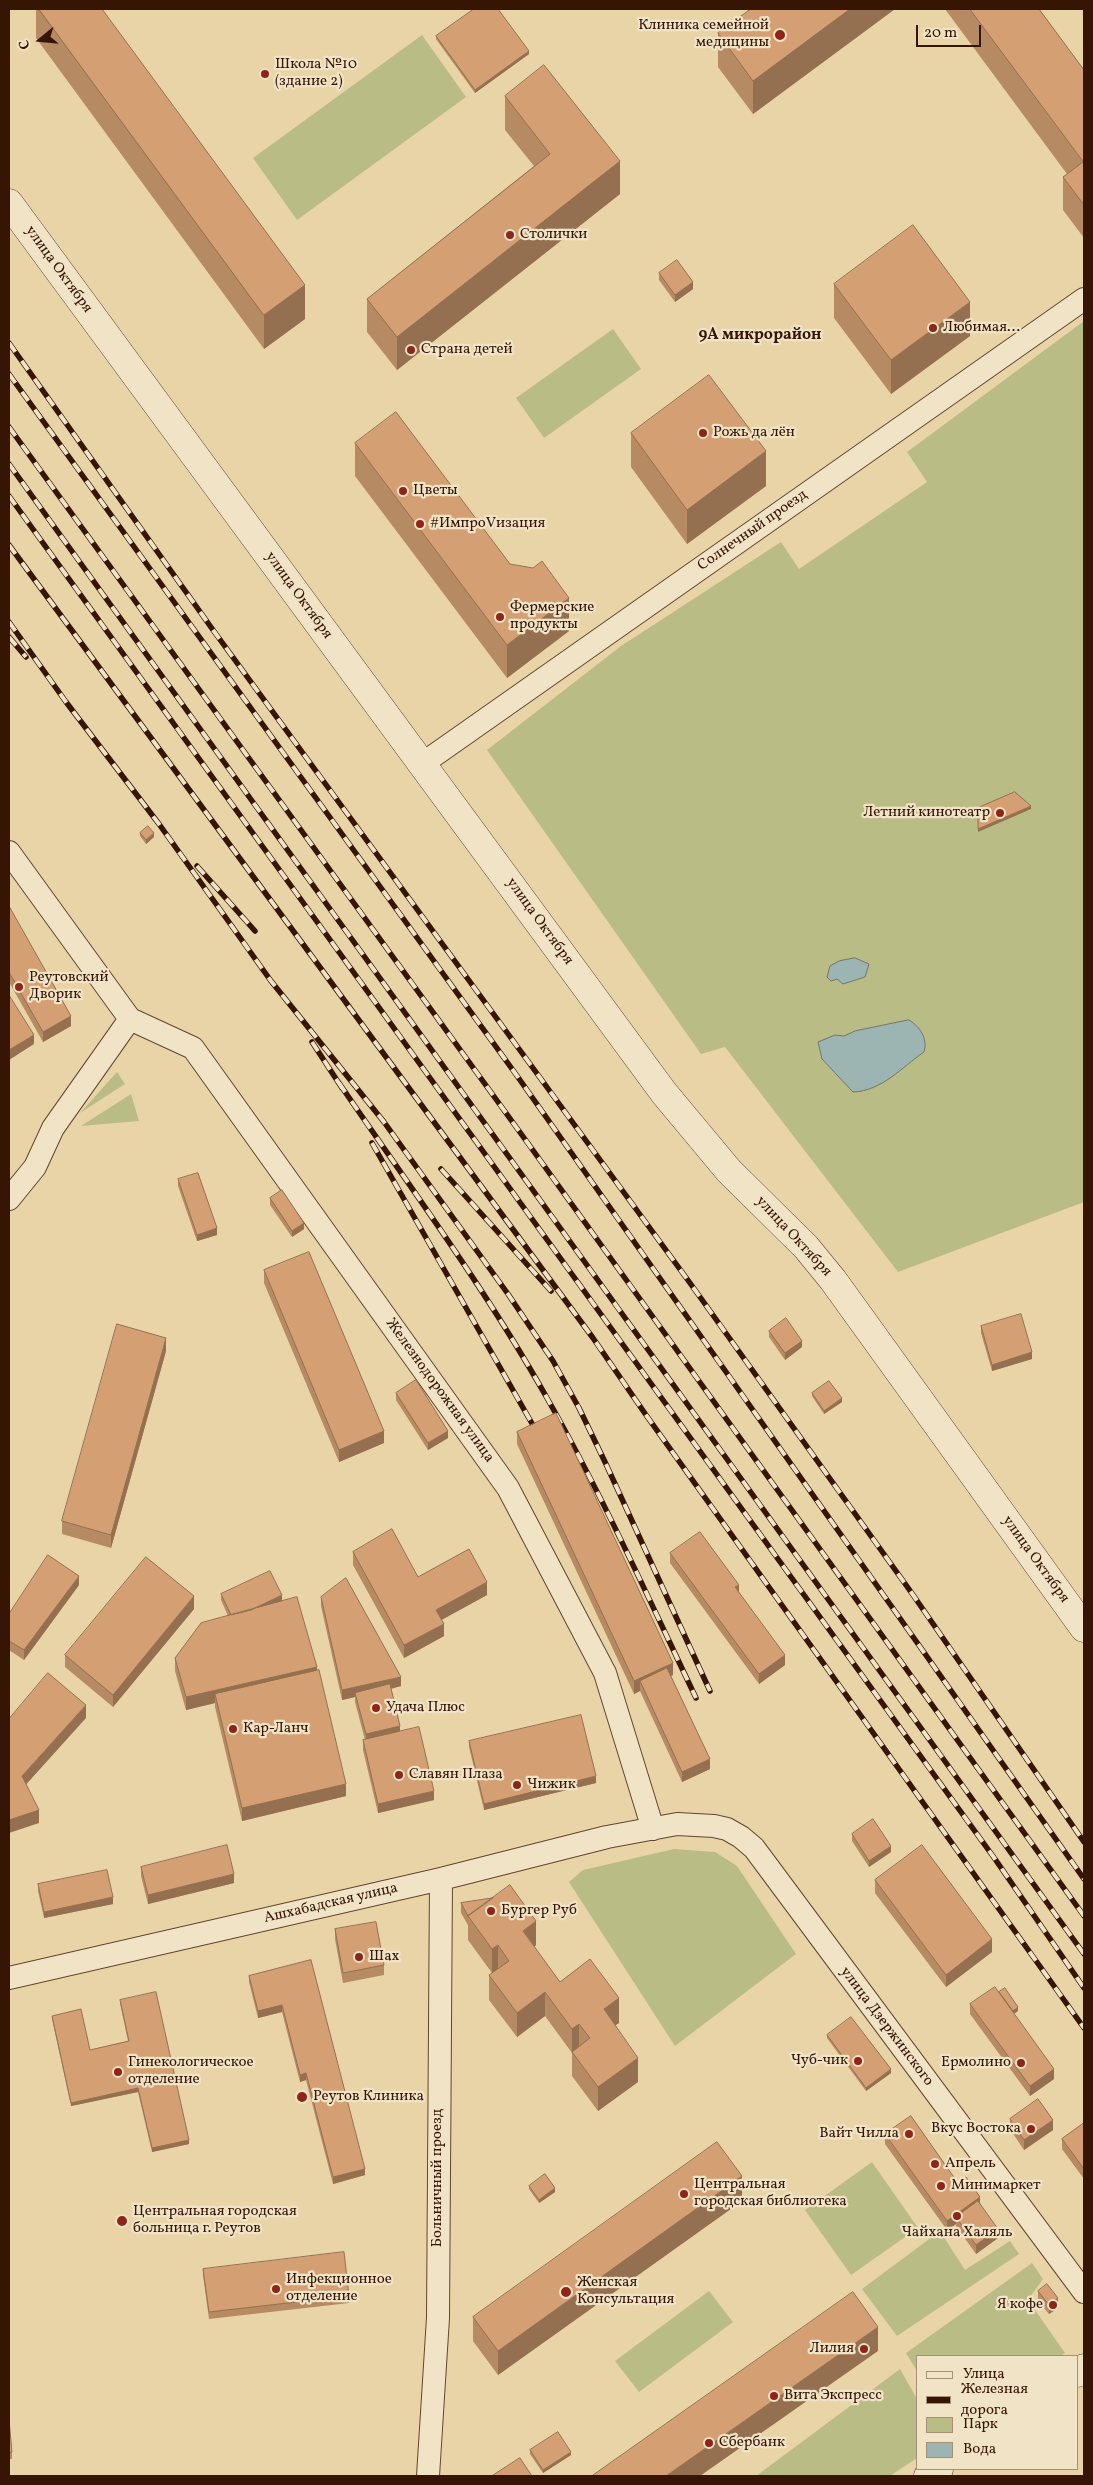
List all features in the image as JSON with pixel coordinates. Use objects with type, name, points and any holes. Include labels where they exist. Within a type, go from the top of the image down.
[{"type":"street","name":"улица Октября","points":[[9,203],[698,1136],[806,1248],[833,1280],[1084,1628]]},
{"type":"street","name":"Солнечный проезд","points":[[422,764],[1084,299]]},
{"type":"street","name":"Железнодорожная улица","points":[[9,852],[130,1019],[193,1048],[508,1488],[605,1673],[653,1829]]},
{"type":"street","points":[[9,1199],[35,1167],[53,1128],[130,1019]]},
{"type":"street","name":"улица Дзержинского","points":[[653,1829],[677,1824],[714,1826],[742,1837],[754,1848],[1084,2292]]},
{"type":"street","name":"Ашхабадская улица","points":[[9,1978],[441,1879],[607,1837],[653,1829]]},
{"type":"street","name":"Больничный проезд","points":[[428,2476],[438,2318],[441,1879]]},
{"type":"green space","points":[[422,35],[466,97],[297,220],[253,158]]},
{"type":"green space","points":[[1084,321],[1084,1202],[898,1272],[725,1047],[701,1054],[487,750],[621,646],[781,542],[799,569],[927,482],[907,452]]},
{"type":"green space","points":[[613,329],[641,369],[544,438],[516,398]]},
{"type":"green space","points":[[117,1072],[125,1084],[80,1113]]},
{"type":"green space","points":[[131,1094],[139,1121],[81,1126]]},
{"type":"green space","points":[[674,1849],[715,1852],[737,1866],[796,1954],[675,2046],[569,1882],[583,1870]]},
{"type":"green space","points":[[872,2162],[918,2228],[851,2275],[805,2210]]},
{"type":"green space","points":[[940,2231],[965,2270],[1010,2241],[1019,2254],[897,2336],[862,2289]]},
{"type":"green space","points":[[1032,2263],[1043,2279],[1028,2300],[1065,2353],[1062,2355],[916,2355],[916,2369],[906,2353]]},
{"type":"green space","points":[[709,2291],[733,2322],[639,2392],[615,2361]]},
{"type":"green space","points":[[900,2369],[916,2397],[916,2459],[890,2476],[756,2476]]},
{"type":"water","points":[[855,958],[869,964],[865,977],[843,984],[837,979],[831,981],[827,977],[830,966],[839,961]]},
{"type":"water","points":[[909,1020],[922,1033],[925,1042],[924,1052],[882,1083],[863,1091],[853,1092],[822,1059],[818,1042],[835,1035],[844,1036],[855,1031]]},
{"type":"building","points":[[39,9],[102,9],[305,285],[264,315]]},
{"type":"building","points":[[474,9],[498,9],[529,51],[475,90],[436,36]]},
{"type":"building","points":[[751,9],[850,9],[753,81],[718,33]]},
{"type":"building","points":[[970,9],[1039,9],[1084,70],[1084,205],[1063,177],[1083,162]]},
{"type":"building","points":[[544,65],[620,161],[397,337],[367,299],[550,154],[505,96]]},
{"type":"building","points":[[913,225],[970,302],[891,360],[834,284]]},
{"type":"building","points":[[677,260],[693,282],[675,295],[659,273]]},
{"type":"building","points":[[709,375],[766,451],[687,510],[631,433]]},
{"type":"building","points":[[396,412],[510,564],[533,568],[542,561],[569,598],[507,645],[355,443]]},
{"type":"building","points":[[1015,792],[1031,806],[978,829],[978,808]]},
{"type":"building","points":[[148,826],[154,833],[146,840],[140,833]]},
{"type":"building","points":[[9,906],[71,1016],[43,1032],[9,972]]},
{"type":"building","points":[[9,995],[34,1035],[9,1050]]},
{"type":"building","points":[[198,1173],[217,1228],[197,1235],[178,1179]]},
{"type":"building","points":[[282,1190],[304,1223],[292,1231],[270,1198]]},
{"type":"building","points":[[309,1252],[384,1431],[339,1450],[264,1270]]},
{"type":"building","points":[[1021,1314],[1032,1352],[992,1365],[981,1326]]},
{"type":"building","points":[[786,1318],[802,1341],[785,1353],[769,1331]]},
{"type":"building","points":[[117,1324],[166,1338],[111,1535],[62,1521]]},
{"type":"building","points":[[416,1380],[448,1431],[428,1443],[396,1393]]},
{"type":"building","points":[[829,1381],[842,1398],[824,1411],[812,1393]]},
{"type":"building","points":[[556,1413],[673,1663],[634,1681],[517,1432]]},
{"type":"building","points":[[392,1529],[418,1577],[469,1549],[487,1582],[436,1610],[444,1624],[404,1645],[353,1552]]},
{"type":"building","points":[[700,1532],[739,1585],[735,1587],[785,1655],[759,1674],[670,1553]]},
{"type":"building","points":[[48,1555],[79,1576],[24,1650],[9,1641],[9,1614]]},
{"type":"building","points":[[146,1557],[194,1596],[113,1695],[65,1655]]},
{"type":"building","points":[[270,1571],[282,1595],[251,1610],[231,1615],[221,1594]]},
{"type":"building","points":[[346,1578],[401,1677],[342,1690],[321,1597]]},
{"type":"building","points":[[297,1597],[317,1667],[186,1697],[175,1658],[201,1623]]},
{"type":"building","points":[[667,1668],[710,1759],[682,1772],[640,1681]]},
{"type":"building","points":[[319,1670],[346,1784],[242,1808],[215,1694]]},
{"type":"building","points":[[48,1673],[86,1705],[22,1776],[39,1810],[9,1820],[9,1719]]},
{"type":"building","points":[[390,1684],[400,1726],[366,1734],[355,1693]]},
{"type":"building","points":[[581,1715],[596,1776],[484,1804],[469,1741]]},
{"type":"building","name":"Славян Плаза","points":[[419,1727],[434,1791],[378,1804],[363,1740]]},
{"type":"building","points":[[873,1819],[891,1846],[869,1861],[852,1834]]},
{"type":"building","points":[[227,1845],[234,1874],[148,1895],[141,1867]]},
{"type":"building","points":[[922,1845],[992,1939],[946,1975],[875,1880]]},
{"type":"building","points":[[107,1870],[113,1897],[44,1912],[38,1884]]},
{"type":"building","points":[[510,1885],[536,1921],[523,1931],[560,1982],[590,1959],[619,1998],[604,2009],[638,2058],[598,2087],[572,2052],[590,2038],[579,2024],[572,2029],[545,1992],[517,2013],[489,1975],[509,1961],[498,1945],[492,1949],[468,1916]]},
{"type":"building","points":[[493,1898],[468,1916],[461,1903]]},
{"type":"building","name":"Шах","points":[[376,1922],[384,1965],[343,1973],[335,1929]]},
{"type":"building","points":[[311,1960],[365,2169],[333,2177],[306,2073],[300,2075],[282,2005],[258,2011],[249,1976]]},
{"type":"building","points":[[995,1987],[1054,2069],[1030,2086],[970,2004]]},
{"type":"building","points":[[1005,1988],[1018,2007],[1013,2011],[999,1992]]},
{"type":"building","name":"Гинекологическое отделение","points":[[156,1992],[189,2140],[152,2148],[138,2088],[71,2103],[52,2016],[81,2009],[90,2050],[129,2041],[120,2000]]},
{"type":"building","points":[[851,2017],[891,2069],[866,2088],[827,2035]]},
{"type":"building","points":[[1038,2099],[1053,2120],[1024,2140],[1010,2119]]},
{"type":"building","points":[[911,2116],[958,2183],[966,2177],[980,2197],[947,2221],[885,2134]]},
{"type":"building","points":[[1084,2123],[1084,2169],[1062,2139]]},
{"type":"building","points":[[717,2142],[742,2176],[498,2351],[473,2317]]},
{"type":"building","points":[[545,2174],[555,2188],[539,2200],[529,2186]]},
{"type":"building","points":[[978,2201],[998,2229],[976,2245],[956,2217]]},
{"type":"building","name":"Инфекционное отделение","points":[[344,2252],[349,2296],[209,2312],[203,2269]]},
{"type":"building","points":[[1047,2284],[1058,2298],[1049,2305],[1038,2291]]},
{"type":"building","points":[[853,2292],[878,2327],[666,2476],[592,2476]]},
{"type":"building","points":[[9,2420],[12,2452],[9,2453]]},
{"type":"building","points":[[558,2432],[571,2452],[543,2470],[530,2450]]},
{"type":"building","points":[[520,2458],[532,2476],[492,2476]]},
{"type":"railway","points":[[9,343],[213,630],[690,1283],[911,1592],[1084,1842]]},
{"type":"railway","points":[[9,374],[515,1073],[1084,1879]]},
{"type":"railway","points":[[9,427],[1084,1916]]},
{"type":"railway","points":[[9,464],[1084,1954]]},
{"type":"railway","points":[[9,496],[995,1859],[1084,1988]]},
{"type":"railway","points":[[9,545],[593,1338],[1084,2028]]},
{"type":"railway","points":[[9,622],[66,702],[159,824],[271,981],[384,1122],[508,1294],[553,1361],[579,1408],[605,1462],[710,1691]]},
{"type":"railway","points":[[9,637],[26,657]]},
{"type":"railway","points":[[197,866],[255,931]]},
{"type":"railway","points":[[312,1042],[342,1088]]},
{"type":"railway","points":[[339,1083],[473,1277],[547,1398],[606,1509],[696,1698]]},
{"type":"railway","points":[[372,1143],[538,1434]]},
{"type":"railway","points":[[441,1169],[551,1291]]},
{"type":"place","name":"Клиника семейной медицины","points":[[780,35]]},
{"type":"place","name":"Школа №10 (здание 2)","points":[[265,74]]},
{"type":"place","name":"Столички","points":[[510,235]]},
{"type":"place","name":"Любимая...","points":[[933,328]]},
{"type":"place","name":"Страна детей","points":[[411,350]]},
{"type":"place","name":"Рожь да лён","points":[[703,433]]},
{"type":"place","name":"Цветы","points":[[403,491]]},
{"type":"place","name":"#ИмпроVизация","points":[[420,524]]},
{"type":"place","name":"Фермерские продукты","points":[[500,617]]},
{"type":"place","name":"Летний кинотеатр","points":[[1000,813]]},
{"type":"place","name":"Реутовский Дворик","points":[[19,987]]},
{"type":"place","name":"Удача Плюс","points":[[376,1708]]},
{"type":"place","name":"Кар-Ланч","points":[[233,1729]]},
{"type":"place","name":"Славян Плаза","points":[[399,1775]]},
{"type":"place","name":"Чижик","points":[[517,1785]]},
{"type":"place","name":"Бургер Руб","points":[[491,1911]]},
{"type":"place","name":"Шах","points":[[359,1957]]},
{"type":"place","name":"Чуб-чик","points":[[858,2061]]},
{"type":"place","name":"Ермолино","points":[[1021,2063]]},
{"type":"place","name":"Гинекологическое отделение","points":[[118,2072]]},
{"type":"place","name":"Реутов Клиника","points":[[302,2097]]},
{"type":"place","name":"Вкус Востока","points":[[1031,2129]]},
{"type":"place","name":"Вайт Чилла","points":[[909,2134]]},
{"type":"place","name":"Апрель","points":[[935,2164]]},
{"type":"place","name":"Минимаркет","points":[[941,2186]]},
{"type":"place","name":"Центральная городская библиотека","points":[[684,2194]]},
{"type":"place","name":"Чайхана Халяль","points":[[957,2216]]},
{"type":"place","name":"Центральная городская больница г. Реутов","points":[[122,2221]]},
{"type":"place","name":"Инфекционное отделение","points":[[276,2289]]},
{"type":"place","name":"Женская Консультация","points":[[566,2292]]},
{"type":"place","name":"Я кофе","points":[[1053,2305]]},
{"type":"place","name":"Лилия","points":[[864,2349]]},
{"type":"place","name":"Вита Экспресс","points":[[774,2396]]},
{"type":"place","name":"Сбербанк","points":[[709,2443]]},
{"type":"district","name":"9А микрорайон","points":[[760,336]]}]
